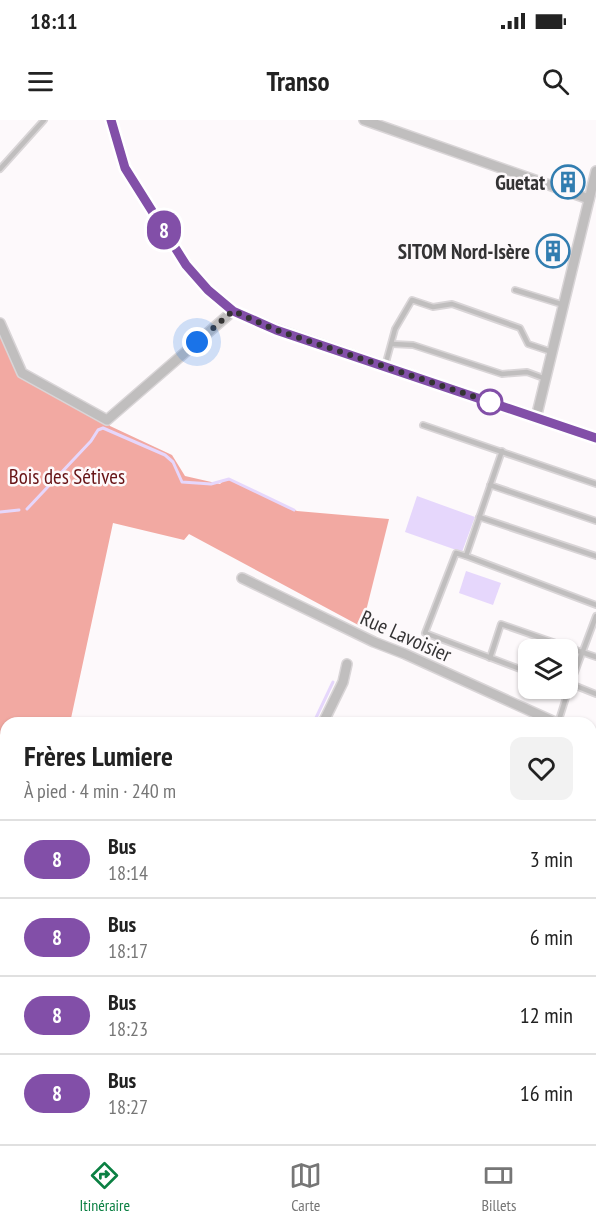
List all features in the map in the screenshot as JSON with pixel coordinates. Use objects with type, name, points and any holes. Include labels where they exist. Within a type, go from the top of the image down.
[{"type":"street","points":[[111,120],[125,168],[186,265],[208,290],[233,311],[276,330],[596,438]]},
{"type":"street","points":[[364,120],[589,199]]},
{"type":"street","points":[[536,418],[596,171]]},
{"type":"street","points":[[0,323],[22,373],[107,420],[233,311]]},
{"type":"street","name":"Rue Lavoisier","points":[[242,578],[364,637],[544,717]]},
{"type":"street","points":[[326,717],[343,681],[348,664]]},
{"type":"lane","points":[[0,169],[44,120]]},
{"type":"lane","points":[[515,290],[564,305]]},
{"type":"lane","points":[[385,366],[395,329],[412,300],[433,307],[452,304],[520,328],[528,344],[553,352]]},
{"type":"lane","points":[[392,344],[413,345],[502,374],[527,372],[546,379]]},
{"type":"lane","points":[[423,425],[596,484]]},
{"type":"lane","points":[[466,556],[502,451]]},
{"type":"lane","points":[[490,485],[596,521]]},
{"type":"lane","points":[[479,517],[596,556]]},
{"type":"lane","points":[[518,668],[425,633],[456,553],[596,605]]},
{"type":"lane","points":[[578,664],[596,616]]},
{"type":"lane","points":[[490,657],[501,624],[596,657]]},
{"type":"lane","points":[[578,689],[596,694]]},
{"type":"lane","points":[[559,717],[565,699]]},
{"type":"green space","name":"Bois des Sétives","points":[[5,333],[22,373],[107,420],[110,426],[172,455],[185,476],[220,484],[230,480],[297,511],[389,519],[362,627],[189,534],[184,540],[113,523],[71,717],[0,717],[0,336]]},
{"type":"shaded area","points":[[417,496],[475,517],[462,552],[405,532]]},
{"type":"shaded area","points":[[466,571],[501,583],[493,605],[459,593]]},
{"type":"waterway","points":[[27,509],[91,441],[98,430],[103,428],[165,455],[173,462],[182,482],[211,484],[229,479],[294,510]]},
{"type":"waterway","points":[[0,512],[19,510]]},
{"type":"waterway","points":[[316,717],[333,682]]},
{"type":"bus line","name":"8","points":[[111,120],[125,168],[186,265],[208,290],[233,311],[276,330],[596,438]]},
{"type":"place","name":"Guetat","points":[[568,182]]},
{"type":"place","name":"SITOM Nord-Isère","points":[[553,251]]},
{"type":"route","points":[[197,342],[233,311],[276,330],[490,402]]}]
